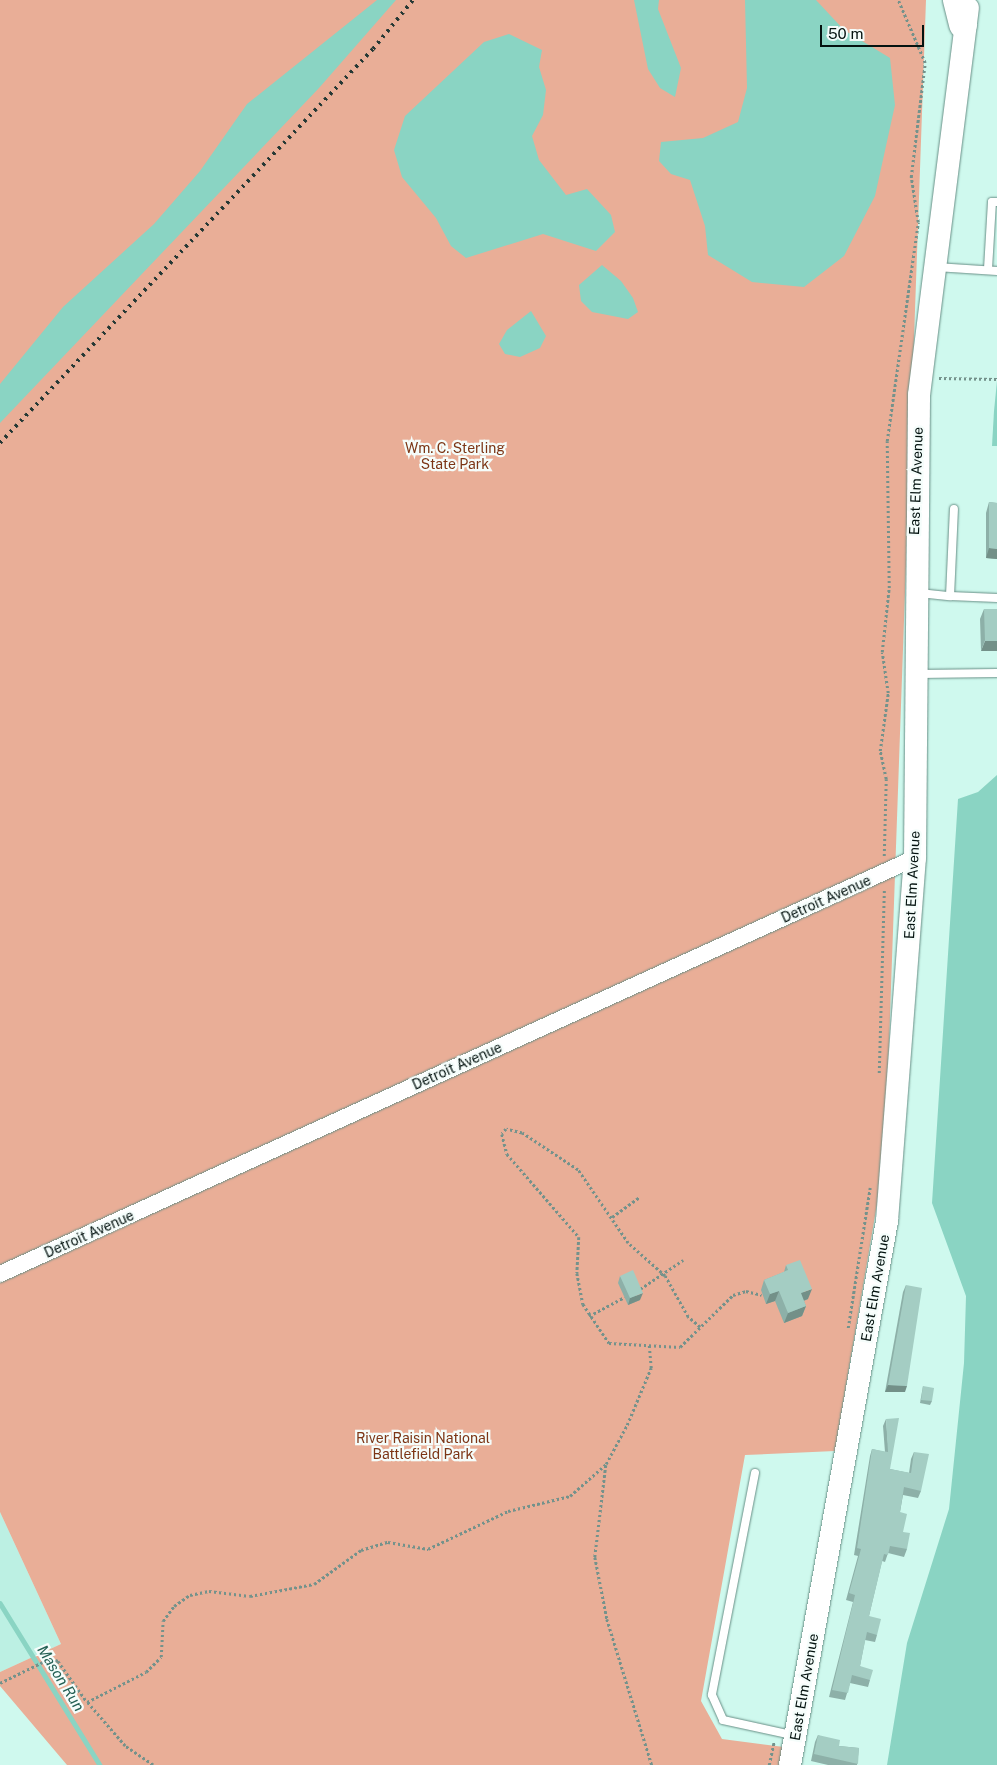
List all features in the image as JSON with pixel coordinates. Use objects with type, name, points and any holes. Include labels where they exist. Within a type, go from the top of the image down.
[{"type":"main road","name":"East Elm Avenue","points":[[790,1765],[887,1221],[915,858],[914,592],[921,376],[964,8]]},
{"type":"street","name":"Detroit Avenue","points":[[0,1274],[915,858]]},
{"type":"lane","points":[[988,269],[992,202],[997,202]]},
{"type":"lane","points":[[934,267],[997,271]]},
{"type":"lane","points":[[950,596],[954,508]]},
{"type":"lane","points":[[914,592],[997,598]]},
{"type":"lane","points":[[915,674],[997,673]]},
{"type":"lane","points":[[755,1472],[712,1695],[723,1720],[795,1736]]},
{"type":"path","points":[[921,376],[997,379]]},
{"type":"path","points":[[700,1327],[688,1317],[665,1276],[635,1252],[578,1170],[522,1133],[506,1129],[502,1134],[507,1154],[579,1238],[577,1273],[588,1316],[615,1347],[649,1345],[680,1347],[733,1295],[746,1291],[762,1295]]},
{"type":"path","points":[[612,1217],[640,1197]]},
{"type":"path","points":[[636,1291],[665,1276],[683,1260]]},
{"type":"path","points":[[588,1316],[624,1297]]},
{"type":"path","points":[[649,1345],[651,1368],[606,1464],[595,1557],[607,1619],[652,1765]]},
{"type":"path","points":[[87,1702],[146,1672],[161,1657],[163,1621],[190,1595],[210,1591],[250,1596],[314,1584],[361,1550],[388,1542],[428,1549],[508,1511],[570,1496],[606,1464]]},
{"type":"path","points":[[0,1683],[51,1658],[58,1661],[87,1702],[125,1746],[153,1765]]},
{"type":"shaded area","points":[[377,0],[396,0],[319,88],[0,423],[0,384],[63,307],[154,224],[200,171],[247,104]]},
{"type":"shaded area","points":[[634,0],[659,0],[658,9],[681,68],[675,97],[660,88],[648,69]]},
{"type":"shaded area","points":[[745,0],[816,0],[844,30],[890,58],[895,105],[875,196],[844,256],[804,287],[752,282],[708,255],[705,226],[690,180],[671,174],[659,161],[661,142],[703,138],[738,122],[747,88]]},
{"type":"shaded area","points":[[509,34],[542,50],[539,67],[546,90],[543,115],[532,136],[539,160],[566,195],[587,189],[611,215],[615,232],[596,251],[543,234],[466,258],[451,246],[436,218],[402,177],[394,150],[405,116],[484,42]]},
{"type":"shaded area","points":[[602,265],[621,281],[633,298],[638,312],[628,319],[592,312],[581,301],[579,285]]},
{"type":"shaded area","points":[[531,311],[546,336],[540,348],[520,357],[505,354],[499,344],[507,330]]},
{"type":"shaded area","points":[[997,381],[997,446],[992,446],[994,411]]},
{"type":"shaded area","points":[[997,775],[997,1765],[887,1765],[907,1643],[949,1509],[964,1363],[966,1296],[932,1203],[958,799],[978,792]]},
{"type":"shaded area","points":[[0,1512],[61,1644],[0,1672]]},
{"type":"green space","name":"Wm. C. Sterling State Park","points":[[0,0],[926,0],[885,1157],[835,1451],[745,1455],[701,1701],[722,1739],[784,1747],[781,1765],[67,1765],[0,1686],[0,1672],[61,1644],[0,1512]]},
{"type":"building","points":[[989,502],[997,503],[997,549],[989,548]]},
{"type":"building","points":[[984,609],[997,609],[997,641],[985,641]]},
{"type":"building","points":[[800,1260],[812,1289],[801,1293],[806,1306],[788,1313],[779,1291],[770,1294],[764,1280],[788,1270],[786,1265]]},
{"type":"building","points":[[633,1270],[643,1293],[630,1298],[620,1276]]},
{"type":"building","points":[[906,1285],[922,1288],[907,1386],[888,1385]]},
{"type":"building","points":[[923,1386],[934,1388],[932,1401],[921,1400]]},
{"type":"building","points":[[899,1418],[890,1469],[911,1473],[914,1452],[929,1454],[921,1491],[904,1487],[900,1512],[907,1514],[903,1532],[910,1533],[907,1549],[890,1546],[888,1555],[884,1554],[869,1616],[881,1619],[877,1635],[867,1632],[860,1666],[873,1670],[870,1680],[852,1675],[848,1693],[832,1690],[855,1595],[849,1593],[861,1549],[857,1548],[872,1449],[888,1452],[886,1419]]},
{"type":"building","points":[[818,1735],[840,1740],[839,1746],[859,1748],[858,1764],[814,1754]]},
{"type":"waterway","name":"Mason Run","points":[[0,1603],[100,1765]]},
{"type":"railway","points":[[0,443],[373,49],[413,0]]},
{"type":"park label","name":"River Raisin National Battlefield Park","points":[[423,1446]]}]
